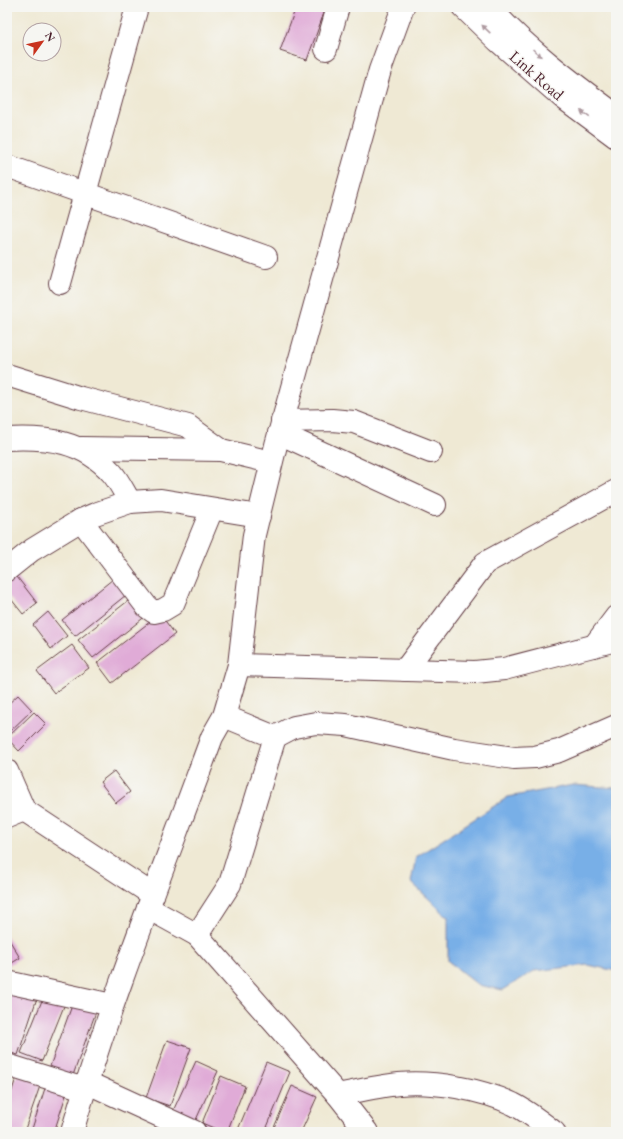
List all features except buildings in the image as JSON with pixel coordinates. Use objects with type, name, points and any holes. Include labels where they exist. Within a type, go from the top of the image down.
[{"type":"street","points":[[60,283],[137,7]]},
{"type":"street","points":[[326,49],[338,7]]},
{"type":"street","points":[[72,1132],[85,1085],[112,1005],[212,737],[224,716],[239,664],[254,535],[271,462],[380,70],[403,7]]},
{"type":"street","name":"Link Road","points":[[463,7],[498,41],[562,97],[616,137]]},
{"type":"street","name":"Link Road","points":[[489,7],[504,23],[559,73],[616,115]]},
{"type":"street","points":[[7,166],[266,257]]},
{"type":"street","points":[[7,375],[81,398],[188,426],[221,450]]},
{"type":"street","points":[[281,427],[332,420],[354,422],[431,452]]},
{"type":"street","points":[[281,427],[435,506]]},
{"type":"street","points":[[7,439],[42,438],[59,441],[81,448],[99,460],[113,474],[130,502]]},
{"type":"street","points":[[81,448],[221,450],[271,462]]},
{"type":"street","points":[[405,670],[485,563],[616,491]]},
{"type":"street","points":[[7,570],[32,550],[81,520],[130,502],[161,500],[180,502],[212,509],[259,516]]},
{"type":"street","points":[[81,520],[147,607],[154,612],[163,610],[173,604],[212,509]]},
{"type":"street","points":[[594,646],[616,617]]},
{"type":"street","points":[[239,664],[475,672],[504,669],[616,640]]},
{"type":"street","points":[[224,716],[275,737]]},
{"type":"street","points":[[197,935],[230,884],[275,737],[294,727],[316,723],[346,725],[454,749],[514,758],[535,757],[559,751],[616,726]]},
{"type":"street","points":[[7,771],[16,813],[151,902],[197,935],[338,1095],[367,1132]]},
{"type":"street","points":[[7,983],[112,1005]]},
{"type":"street","points":[[7,1065],[85,1085],[195,1132]]},
{"type":"street","points":[[338,1095],[399,1084],[422,1084],[452,1087],[492,1096],[513,1104],[554,1132]]},
{"type":"water","points":[[573,785],[616,788],[616,971],[588,965],[534,971],[503,990],[478,985],[448,961],[448,917],[411,882],[416,857],[508,797]]}]
